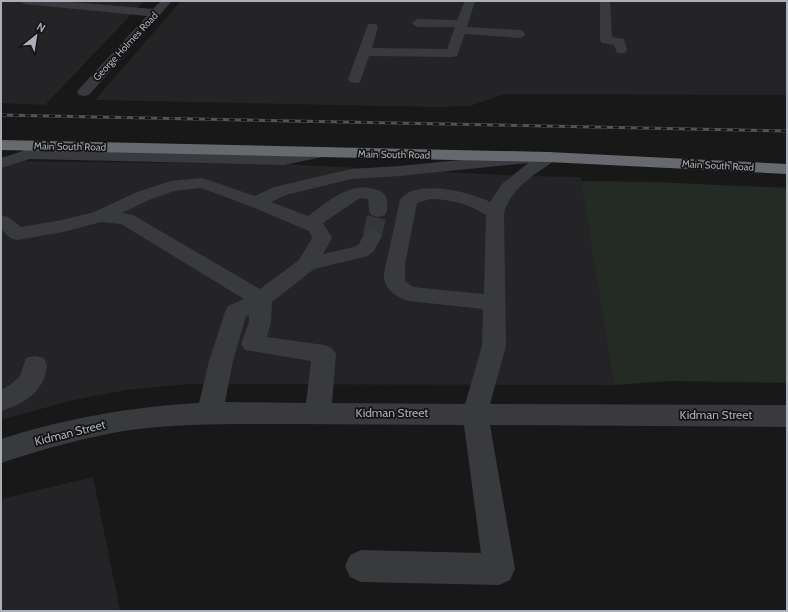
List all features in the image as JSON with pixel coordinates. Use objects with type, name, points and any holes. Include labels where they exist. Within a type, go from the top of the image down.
[{"type":"highway","name":"Main South Road","points":[[1,145],[548,157],[787,168]]},
{"type":"street","points":[[24,1],[156,13]]},
{"type":"street","name":"George Holmes Road","points":[[84,92],[167,1]]},
{"type":"street","points":[[364,52],[452,53],[470,1]]},
{"type":"street","points":[[605,1],[606,40],[620,42],[621,50]]},
{"type":"street","points":[[418,23],[519,34]]},
{"type":"street","points":[[354,79],[372,27]]},
{"type":"street","points":[[1,163],[29,154],[284,160],[326,152]]},
{"type":"street","points":[[256,202],[280,191],[351,174],[400,171],[548,157]]},
{"type":"street","points":[[361,566],[499,569],[475,413],[494,346],[495,213],[497,204],[505,191],[548,157]]},
{"type":"street","points":[[1,221],[17,234],[63,226],[101,216],[143,196],[171,186],[202,183],[256,202],[317,227],[322,238],[307,264],[261,299],[236,312],[221,361],[210,413]]},
{"type":"street","points":[[309,224],[352,195],[359,192],[366,192],[377,197],[378,211]]},
{"type":"street","points":[[494,302],[409,294],[402,291],[397,286],[394,273],[409,200],[424,194],[463,197],[484,205],[495,213]]},
{"type":"street","points":[[101,216],[126,219],[261,299]]},
{"type":"street","points":[[307,264],[361,252],[367,247],[372,236]]},
{"type":"street","points":[[261,299],[260,322],[253,344],[324,354],[318,413]]},
{"type":"street","points":[[1,401],[22,390],[31,381],[35,373],[35,365]]},
{"type":"street","name":"Kidman Street","points":[[1,451],[69,432],[121,421],[169,415],[210,413],[475,413],[787,416]]},
{"type":"shaded area","points":[[1,1],[144,1],[45,105],[1,103]]},
{"type":"shaded area","points":[[181,1],[787,1],[787,95],[504,94],[470,106],[436,107],[95,100]]},
{"type":"shaded area","points":[[1,161],[279,164],[523,176],[581,177],[614,385],[187,384],[126,390],[73,400],[1,420]]},
{"type":"shaded area","points":[[581,181],[654,182],[787,188],[787,383],[670,381],[614,385]]},
{"type":"shaded area","points":[[93,477],[120,611],[1,611],[1,499]]},
{"type":"tunnel","points":[[372,236],[378,211]]},
{"type":"railway","points":[[1,115],[787,131]]}]
